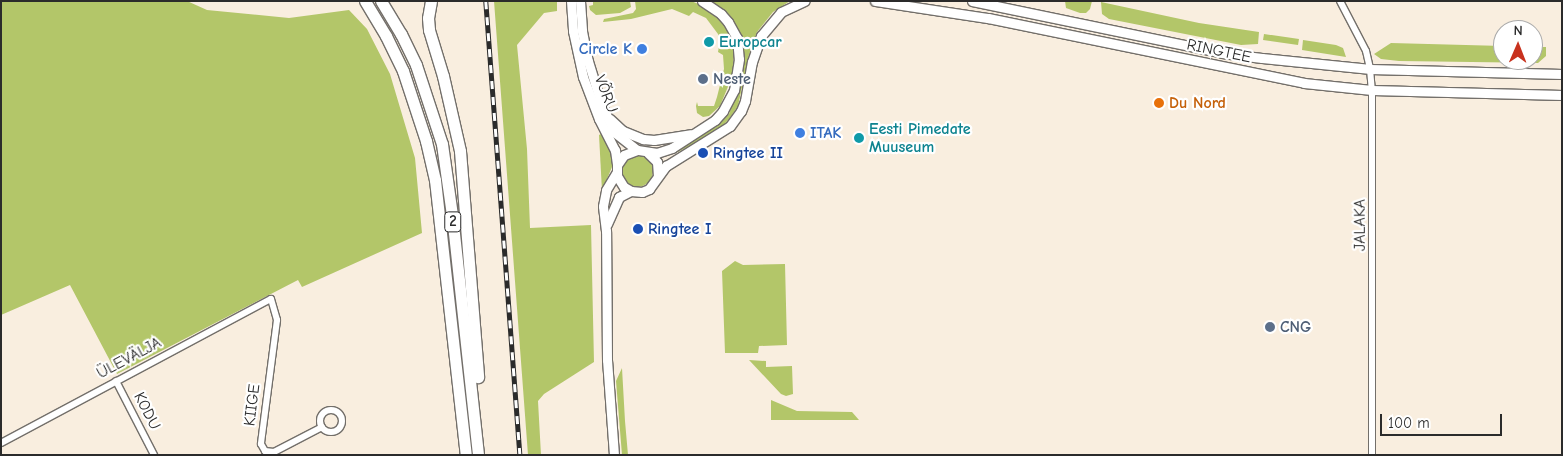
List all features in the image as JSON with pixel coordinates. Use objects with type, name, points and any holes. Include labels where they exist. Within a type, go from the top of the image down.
[{"type":"highway","name":"2","points":[[365,1],[386,36],[403,71],[426,141],[434,180],[466,455]]},
{"type":"highway","name":"2","points":[[381,1],[401,34],[416,65],[442,144],[454,225],[478,455]]},
{"type":"highway","points":[[431,1],[428,18],[429,30],[443,76],[460,151],[483,443],[478,455]]},
{"type":"main road","points":[[614,455],[607,360],[604,195],[624,155],[637,150],[657,153],[672,148],[715,120],[723,112],[734,90],[739,59],[737,38],[728,22],[702,1]]},
{"type":"main road","points":[[658,175],[678,158],[720,134],[735,120],[745,101],[752,62],[761,36],[781,12],[805,1]]},
{"type":"main road","name":"RINGTEE","points":[[875,1],[988,18],[1304,83],[1372,90],[1562,95]]},
{"type":"main road","name":"RINGTEE","points":[[972,1],[1222,53],[1370,69],[1562,74]]},
{"type":"main road","name":"VÕRU","points":[[576,3],[588,61],[606,116],[614,132],[637,150]]},
{"type":"main road","name":"VÕRU","points":[[576,3],[573,31],[583,76],[599,119],[615,150],[617,169]]},
{"type":"main road","points":[[606,116],[623,131],[643,138],[654,140],[693,134]]},
{"type":"main road","points":[[606,231],[614,203],[618,197],[632,192],[642,192],[649,189],[656,182],[658,175],[657,162],[648,153]]},
{"type":"main road","points":[[617,169],[621,184],[632,192]]},
{"type":"street","name":"JALAKA","points":[[1340,1],[1366,52],[1372,90],[1374,217],[1372,455]]},
{"type":"street","name":"ÜLEVÄLJA","points":[[1,443],[271,299]]},
{"type":"street","name":"KIIGE","points":[[271,299],[277,320],[261,444],[265,451],[274,452],[322,427]]},
{"type":"street","name":"KODU","points":[[116,381],[154,455]]},
{"type":"green space","points":[[1,1],[187,1],[207,10],[289,18],[349,10],[367,29],[390,74],[415,158],[422,233],[302,287],[298,280],[117,374],[70,285],[1,315]]},
{"type":"green space","points":[[494,1],[557,1],[557,11],[544,13],[517,45],[527,149],[530,228],[591,225],[594,362],[544,394],[538,401],[541,455],[528,455]]},
{"type":"green space","points":[[593,1],[630,1],[631,7],[620,13],[596,15],[590,10],[589,6],[593,5]]},
{"type":"green space","points":[[635,1],[691,1],[701,5],[719,18],[731,36],[734,55],[732,77],[720,106],[709,116],[703,117],[697,113],[696,106],[697,102],[698,106],[714,106],[717,97],[724,69],[723,55],[718,52],[720,40],[718,34],[706,18],[693,12],[689,16],[672,9],[631,19],[603,22],[604,19],[633,13],[636,9]]},
{"type":"green space","points":[[710,1],[790,1],[773,12],[757,32],[749,55],[738,106],[729,119],[718,131],[678,152],[676,148],[716,127],[729,114],[739,82],[739,36],[733,22],[721,9]]},
{"type":"green space","points":[[1065,1],[1092,1],[1090,9],[1086,13],[1080,13],[1066,8]]},
{"type":"green space","points":[[1101,2],[1199,23],[1259,32],[1258,44],[1241,45],[1109,19],[1102,14]]},
{"type":"green space","points":[[1264,34],[1299,39],[1298,45],[1263,40]]},
{"type":"green space","points":[[1303,40],[1336,45],[1343,48],[1346,57],[1302,50]]},
{"type":"green space","points":[[1391,43],[1493,46],[1493,62],[1399,61],[1381,59],[1374,54]]},
{"type":"green space","points":[[1543,47],[1546,47],[1546,56],[1543,59]]},
{"type":"green space","points":[[601,134],[613,157],[612,167],[602,191],[599,135]]},
{"type":"green space","points":[[637,155],[648,160],[653,171],[648,182],[637,187],[626,182],[621,171],[626,160]]},
{"type":"green space","points":[[735,261],[743,265],[785,264],[787,345],[759,346],[758,353],[725,353],[722,271]]},
{"type":"green space","points":[[749,360],[766,361],[766,367],[792,366],[793,394],[786,396],[781,394]]},
{"type":"green space","points":[[622,368],[628,455],[622,455],[616,381]]},
{"type":"green space","points":[[771,400],[797,411],[852,412],[859,420],[771,420]]},
{"type":"railway","points":[[486,1],[520,455]]},
{"type":"place","name":"Europcar","points":[[709,42]]},
{"type":"place","name":"Circle K","points":[[642,49]]},
{"type":"place","name":"Neste","points":[[703,79]]},
{"type":"place","name":"Du Nord","points":[[1159,103]]},
{"type":"place","name":"ITAK","points":[[800,133]]},
{"type":"place","name":"Eesti Pimedate Muuseum","points":[[859,138]]},
{"type":"place","name":"Ringtee II","points":[[703,153]]},
{"type":"place","name":"Ringtee I","points":[[638,229]]},
{"type":"place","name":"CNG","points":[[1270,327]]}]
